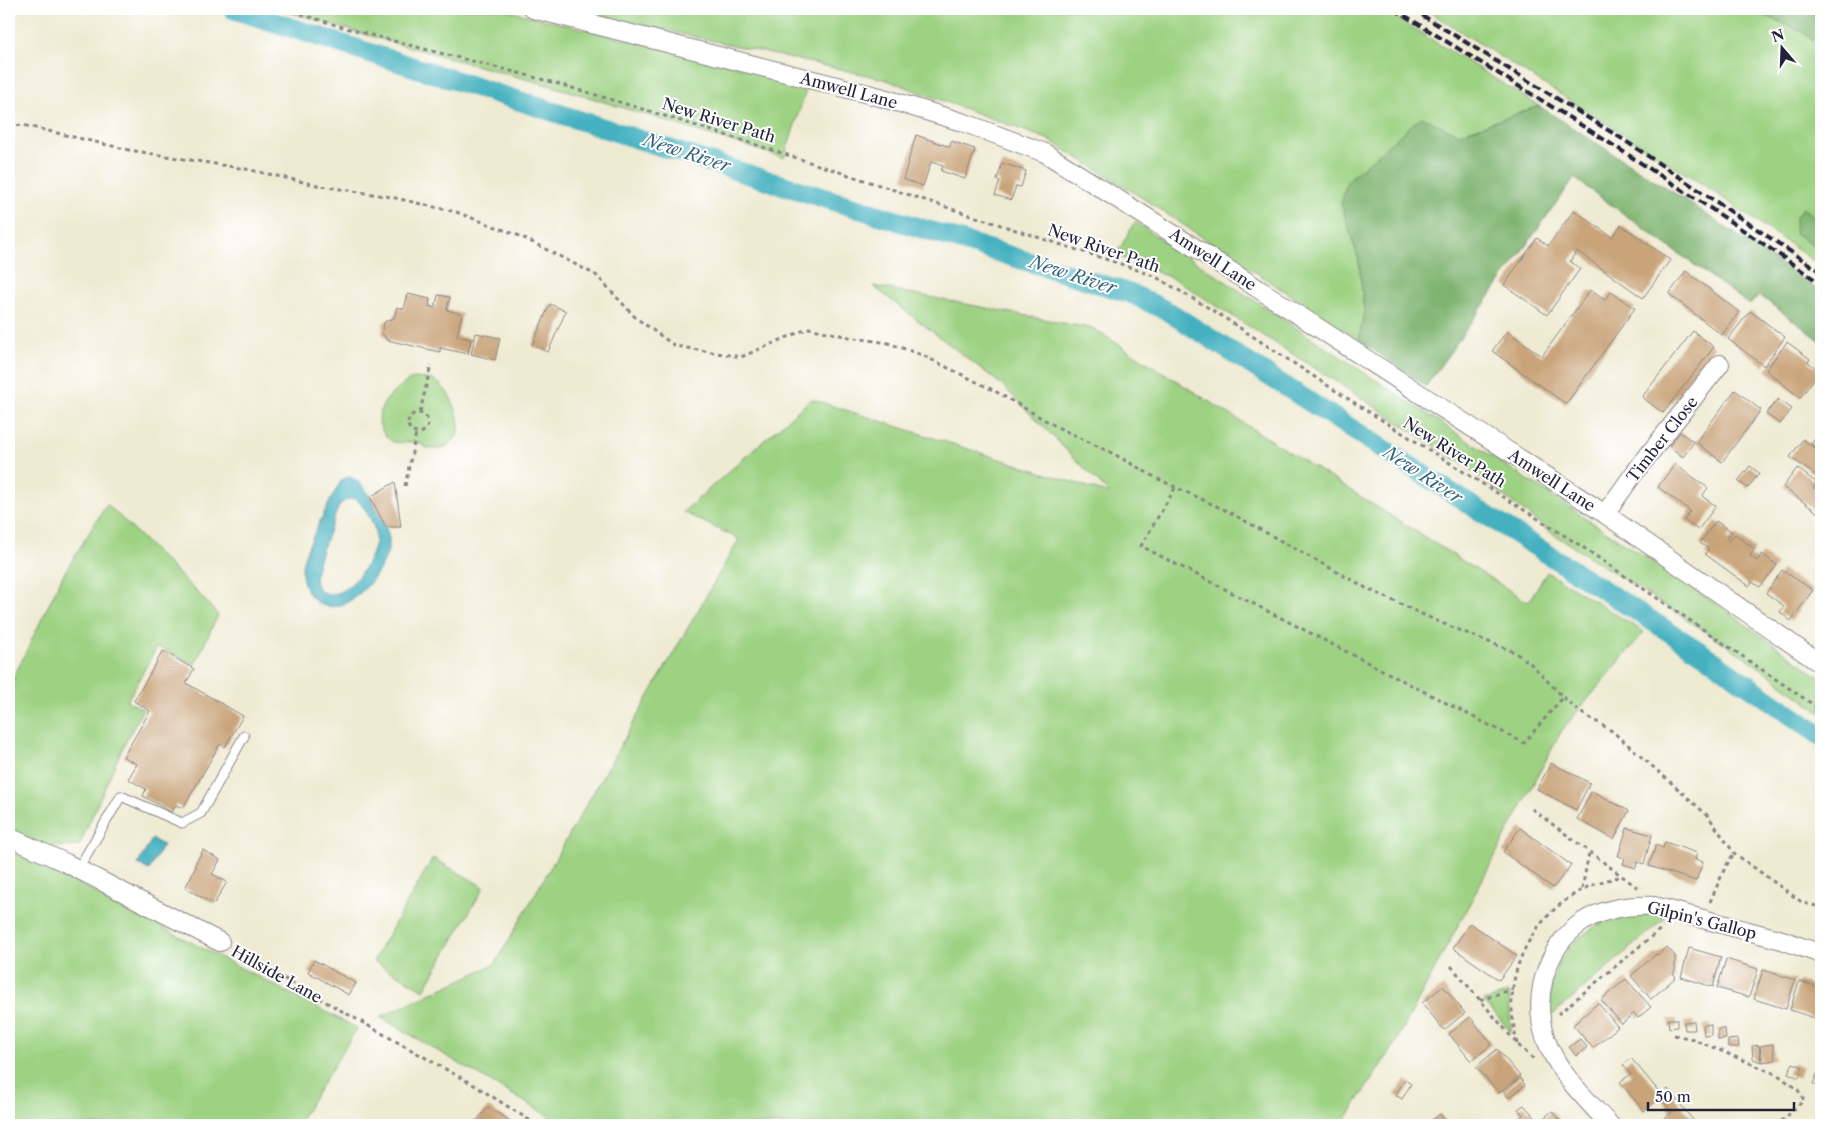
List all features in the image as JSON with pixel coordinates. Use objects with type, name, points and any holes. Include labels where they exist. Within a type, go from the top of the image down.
[{"type":"street","name":"Amwell Lane","points":[[533,9],[880,97],[965,123],[1045,153],[1208,256],[1605,514],[1821,664]]},
{"type":"street","name":"Timber Close","points":[[1605,514],[1635,472],[1720,364]]},
{"type":"street","name":"Hillside Lane","points":[[9,838],[78,869],[220,942]]},
{"type":"street","name":"Gilpin's Gallop","points":[[1610,1125],[1557,1063],[1548,1046],[1542,1028],[1541,992],[1545,974],[1552,957],[1569,934],[1583,922],[1610,909],[1639,905],[1654,906],[1782,940],[1821,954]]},
{"type":"lane","points":[[78,869],[121,796],[182,823],[201,813],[244,736]]},
{"type":"path","name":"New River Path","points":[[286,9],[587,92],[774,150],[1156,277],[1214,311],[1347,399],[1581,546],[1821,710]]},
{"type":"path","points":[[9,126],[23,125],[129,150],[246,169],[321,186],[391,197],[456,212],[520,236],[596,275],[636,318],[675,346],[741,357],[809,328],[848,337],[888,343],[922,355],[993,390],[1057,427],[1114,454],[1175,488],[1227,511],[1366,588],[1440,622],[1514,652],[1530,663],[1580,712],[1612,731],[1708,816],[1734,853],[1803,903],[1821,907]]},
{"type":"path","points":[[420,412],[431,365]]},
{"type":"path","points":[[420,412],[426,415],[429,425],[422,433],[416,433],[411,431],[408,421],[410,416],[420,412]]},
{"type":"path","points":[[405,486],[416,433]]},
{"type":"path","points":[[1175,488],[1141,546],[1524,743],[1563,697]]},
{"type":"path","points":[[1532,809],[1589,853],[1639,888],[1646,889]]},
{"type":"path","points":[[1582,890],[1589,853]]},
{"type":"path","points":[[1701,902],[1709,904],[1734,853]]},
{"type":"path","points":[[1542,1028],[1680,912]]},
{"type":"path","name":"Hillside Lane","points":[[220,942],[467,1081],[537,1125]]},
{"type":"path","points":[[1451,966],[1521,1048],[1540,1064]]},
{"type":"path","points":[[1480,1000],[1512,989]]},
{"type":"path","points":[[1674,1035],[1693,1039],[1778,1076],[1798,1090],[1804,1100],[1782,1121],[1785,1125]]},
{"type":"green space","points":[[278,9],[502,9],[808,84],[784,158],[569,91]]},
{"type":"green space","points":[[570,9],[1382,9],[1539,106],[1460,134],[1341,204],[1359,260],[1364,311],[1359,340],[1118,182],[1047,139],[884,79]]},
{"type":"green space","points":[[1425,9],[1750,9],[1803,32],[1821,48],[1821,221],[1802,208],[1795,233],[1821,250],[1821,266],[1710,189]]},
{"type":"green space","points":[[1750,9],[1821,9],[1821,48],[1803,32]]},
{"type":"green space","points":[[1539,106],[1676,194],[1821,292],[1821,341],[1759,295],[1750,305],[1574,178],[1426,386],[1359,340],[1364,311],[1359,260],[1341,204],[1347,181],[1421,117],[1460,134]]},
{"type":"green space","points":[[1802,208],[1821,221],[1821,250],[1795,233],[1795,219]]},
{"type":"green space","points":[[1135,222],[1718,605],[1821,678],[1821,713],[1747,658],[1547,530],[1473,471],[1343,386],[1176,280],[1116,255]]},
{"type":"green space","points":[[873,286],[1094,329],[1528,602],[1547,572],[1644,632],[1562,730],[1396,1042],[1342,1125],[564,1125],[380,1017],[495,964],[739,539],[683,512],[811,399],[1110,494],[1001,384]]},
{"type":"green space","points":[[414,378],[429,379],[437,382],[451,398],[459,421],[459,428],[454,440],[444,448],[427,448],[415,442],[394,442],[383,432],[379,416],[386,400],[400,387]]},
{"type":"green space","points":[[107,504],[218,615],[195,664],[157,647],[127,701],[143,709],[120,753],[79,846],[46,847],[9,829],[9,687],[63,575]]},
{"type":"green space","points":[[9,850],[34,861],[357,1028],[297,1125],[9,1125]]},
{"type":"green space","points":[[433,858],[484,887],[424,990],[373,961]]},
{"type":"green space","points":[[1652,914],[1666,917],[1550,1017],[1553,978],[1564,955],[1572,945],[1593,928],[1611,919],[1621,916]]},
{"type":"green space","points":[[1509,993],[1511,1032],[1484,1001]]},
{"type":"water","points":[[349,477],[358,481],[369,495],[387,530],[389,539],[388,550],[382,564],[362,591],[349,601],[335,606],[322,605],[310,595],[305,586],[302,573],[304,557],[335,492],[342,480]],"holes":[[[349,499],[356,499],[372,523],[375,532],[374,548],[361,573],[349,586],[336,593],[325,593],[320,590],[315,579],[319,559],[340,505]]]},
{"type":"water","points":[[152,839],[163,845],[149,870],[138,864]]},
{"type":"building","points":[[916,135],[950,147],[951,141],[975,149],[965,179],[941,171],[943,166],[931,162],[923,186],[903,179]]},
{"type":"building","points":[[1002,163],[1026,171],[1021,187],[1016,186],[1011,200],[995,195],[1000,181],[997,180]]},
{"type":"building","points":[[1574,210],[1612,237],[1621,225],[1670,260],[1643,298],[1577,251],[1570,261],[1580,269],[1547,315],[1504,285],[1537,238],[1548,246]]},
{"type":"building","points":[[1686,271],[1739,312],[1722,335],[1669,294]]},
{"type":"building","points":[[1590,290],[1605,300],[1611,292],[1635,308],[1566,404],[1492,351],[1507,331],[1542,356]]},
{"type":"building","points":[[408,294],[430,299],[429,306],[435,308],[438,295],[450,297],[447,310],[462,314],[457,336],[471,339],[468,354],[440,348],[440,352],[387,340],[382,333],[384,322],[394,318],[397,307],[404,309]]},
{"type":"building","points":[[550,304],[566,311],[548,352],[532,345]]},
{"type":"building","points":[[1750,311],[1785,337],[1764,366],[1728,339]]},
{"type":"building","points":[[1693,331],[1714,347],[1663,413],[1642,397]]},
{"type":"building","points":[[476,333],[500,338],[495,360],[471,354]]},
{"type":"building","points":[[1787,342],[1810,359],[1808,362],[1820,371],[1800,398],[1766,370]]},
{"type":"building","points":[[1735,390],[1761,410],[1722,462],[1696,442]]},
{"type":"building","points":[[1778,399],[1792,409],[1780,424],[1766,414]]},
{"type":"building","points":[[1821,431],[1821,451],[1811,444]]},
{"type":"building","points":[[1680,432],[1694,442],[1683,457],[1669,446]]},
{"type":"building","points":[[1803,439],[1821,453],[1819,461],[1821,462],[1821,470],[1817,476],[1790,457]]},
{"type":"building","points":[[1675,464],[1708,488],[1702,496],[1716,506],[1698,530],[1684,520],[1690,511],[1658,487]]},
{"type":"building","points":[[1750,466],[1759,473],[1748,488],[1738,481]]},
{"type":"building","points":[[1797,468],[1817,483],[1813,488],[1821,494],[1821,515],[1783,487]]},
{"type":"building","points":[[395,482],[401,527],[386,527],[370,497]]},
{"type":"building","points":[[1716,521],[1732,532],[1727,539],[1729,541],[1735,534],[1755,549],[1750,556],[1757,561],[1762,554],[1777,565],[1760,587],[1752,582],[1749,586],[1705,554],[1709,549],[1700,543]]},
{"type":"building","points":[[1782,570],[1813,590],[1791,621],[1780,612],[1784,606],[1766,593]]},
{"type":"building","points":[[163,651],[194,669],[186,683],[243,716],[225,747],[220,744],[183,808],[176,805],[171,812],[143,796],[146,789],[128,779],[137,764],[123,757],[150,711],[134,701]]},
{"type":"building","points":[[1551,763],[1590,783],[1576,810],[1537,789]]},
{"type":"building","points":[[1592,791],[1629,811],[1614,839],[1577,819]]},
{"type":"building","points":[[1520,828],[1571,865],[1553,888],[1503,852]]},
{"type":"building","points":[[1627,828],[1652,835],[1644,864],[1637,862],[1636,868],[1623,864],[1625,858],[1618,856]]},
{"type":"building","points":[[1665,842],[1697,853],[1695,859],[1703,862],[1696,881],[1649,866],[1656,845],[1663,848]]},
{"type":"building","points":[[203,850],[220,860],[212,874],[227,882],[214,904],[185,888]]},
{"type":"building","points":[[1470,923],[1517,956],[1499,980],[1453,948]]},
{"type":"building","points":[[1667,947],[1675,956],[1675,971],[1673,973],[1676,977],[1651,999],[1631,976]]},
{"type":"building","points":[[1689,948],[1721,957],[1713,987],[1681,977]]},
{"type":"building","points":[[1726,959],[1758,969],[1749,997],[1717,988]]},
{"type":"building","points":[[314,960],[356,983],[349,995],[308,972]]},
{"type":"building","points":[[1763,970],[1795,980],[1786,1009],[1754,999]]},
{"type":"building","points":[[1626,979],[1651,1007],[1638,1018],[1634,1013],[1622,1024],[1601,1000]]},
{"type":"building","points":[[1799,981],[1821,988],[1821,1020],[1790,1010]]},
{"type":"building","points":[[1443,986],[1465,1013],[1444,1030],[1422,1003]]},
{"type":"building","points":[[1598,1003],[1618,1027],[1593,1048],[1573,1025]]},
{"type":"building","points":[[1470,1017],[1492,1044],[1471,1061],[1449,1034]]},
{"type":"building","points":[[1668,1019],[1677,1019],[1677,1027],[1669,1028]]},
{"type":"building","points":[[1694,1021],[1695,1030],[1685,1030],[1684,1022]]},
{"type":"building","points":[[1711,1024],[1711,1035],[1704,1036],[1703,1025]]},
{"type":"building","points":[[1718,1029],[1725,1029],[1726,1039],[1718,1040]]},
{"type":"building","points":[[1580,1039],[1587,1047],[1576,1056],[1569,1047]]},
{"type":"building","points":[[1738,1039],[1739,1047],[1728,1047],[1728,1040]]},
{"type":"building","points":[[1773,1044],[1775,1060],[1762,1062],[1760,1046]]},
{"type":"building","points":[[1759,1045],[1761,1062],[1753,1059],[1752,1046]]},
{"type":"building","points":[[1497,1049],[1520,1076],[1499,1093],[1476,1067]]},
{"type":"building","points":[[1631,1058],[1661,1094],[1668,1089],[1697,1125],[1665,1125],[1662,1121],[1672,1112],[1660,1098],[1644,1111],[1620,1082],[1631,1074],[1623,1065]]},
{"type":"building","points":[[1793,1063],[1803,1067],[1799,1078],[1788,1073]]},
{"type":"building","points":[[1817,1074],[1821,1076],[1821,1088],[1813,1084]]},
{"type":"building","points":[[1520,1078],[1525,1085],[1509,1098],[1504,1092]]},
{"type":"building","points":[[1405,1080],[1411,1084],[1402,1099],[1395,1095]]},
{"type":"building","points":[[1524,1105],[1539,1122],[1552,1111],[1564,1125],[1522,1125],[1517,1120],[1523,1115],[1518,1109]]},
{"type":"building","points":[[488,1107],[515,1124],[473,1125]]},
{"type":"building","points":[[1440,1114],[1447,1123],[1444,1125],[1425,1125]]},
{"type":"waterway","name":"New River","points":[[233,9],[728,168],[1132,294],[1169,312],[1702,653],[1821,736]]},
{"type":"railway","points":[[1394,9],[1663,177],[1821,284]]},
{"type":"railway","points":[[1412,9],[1624,140],[1821,272]]}]
